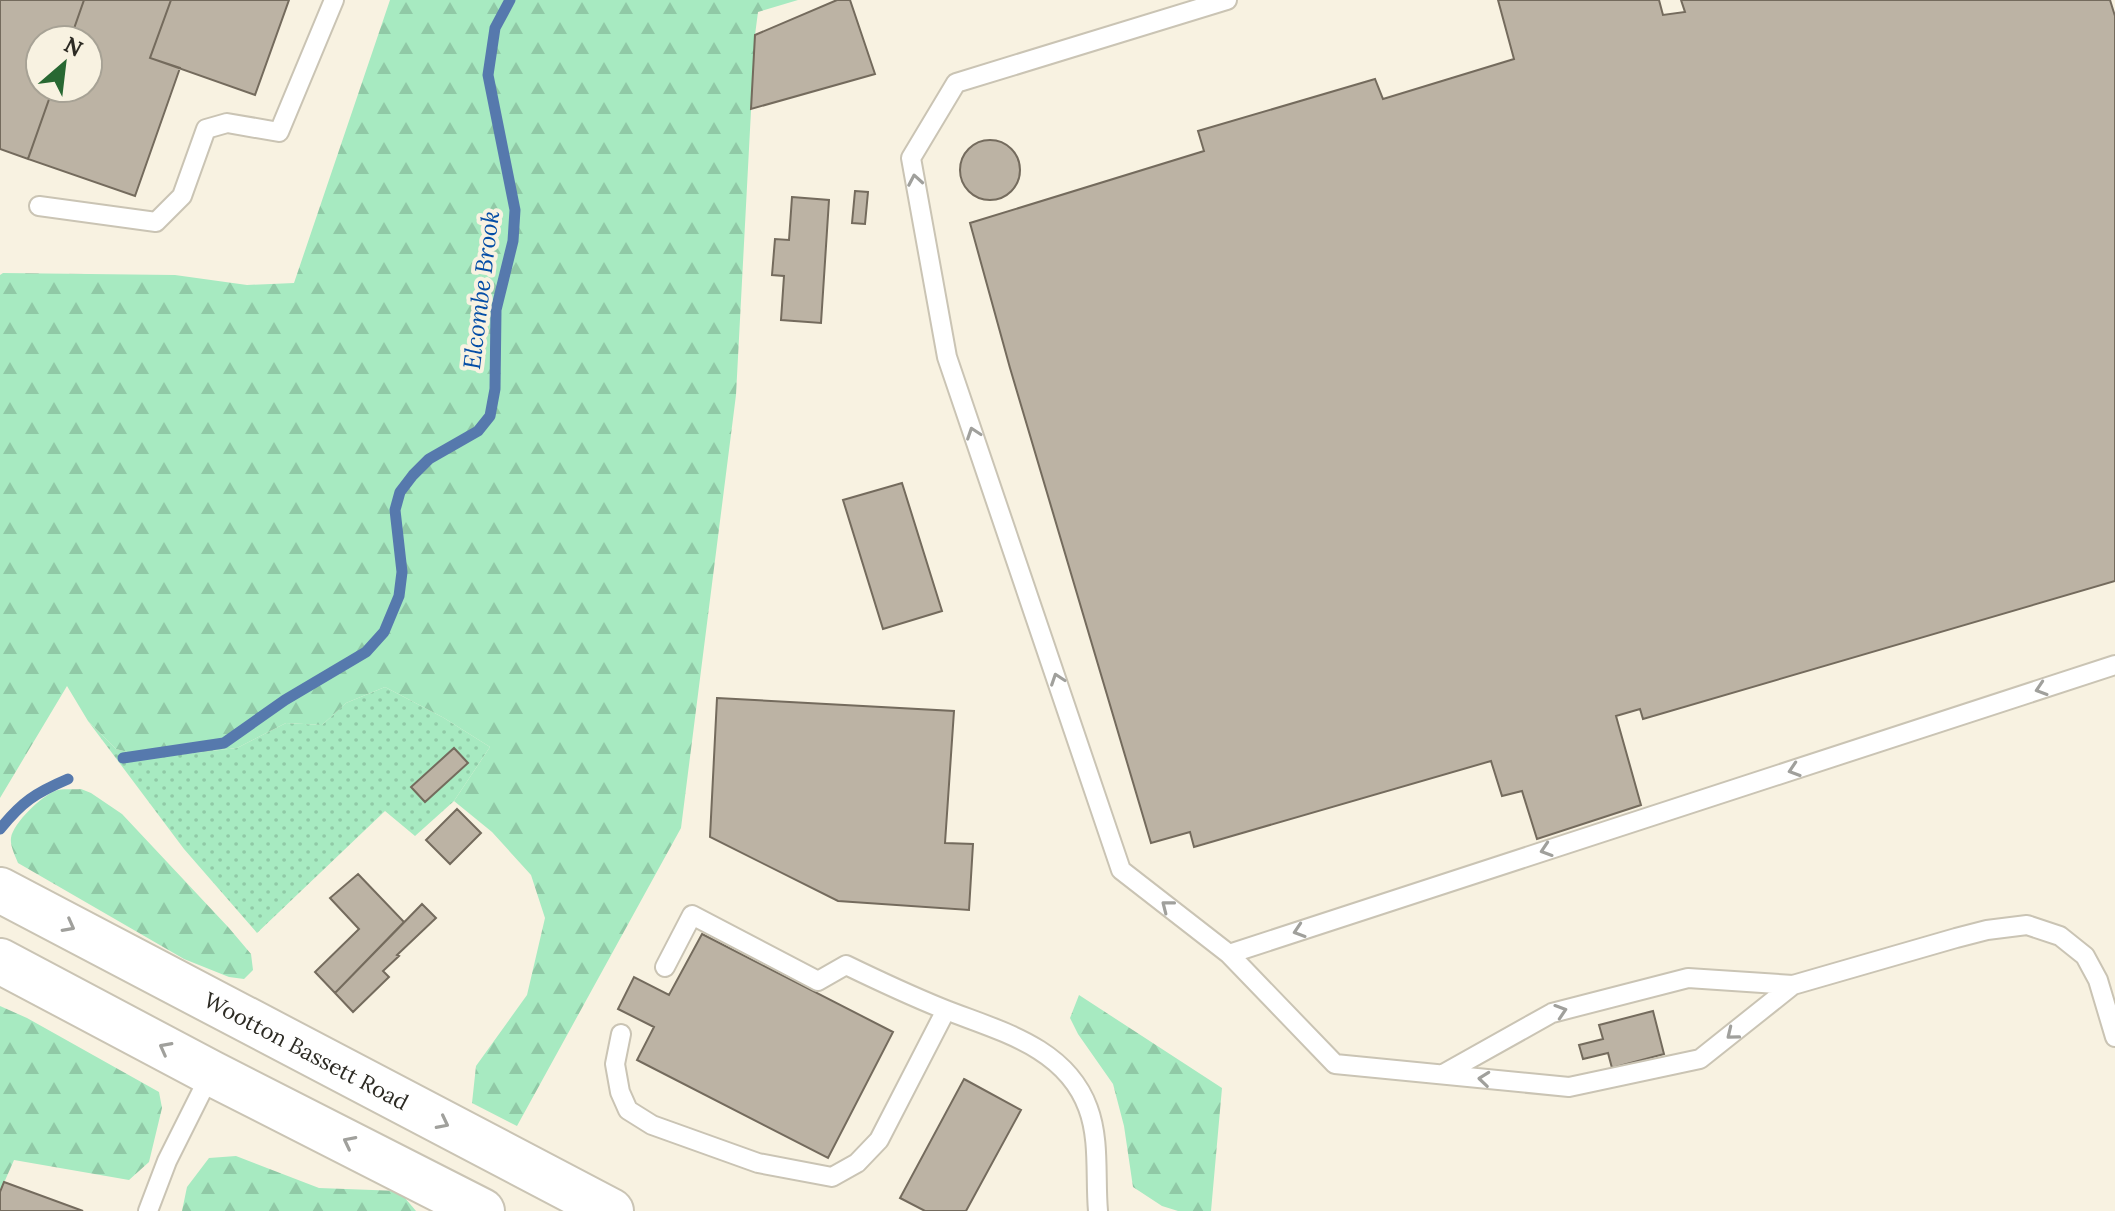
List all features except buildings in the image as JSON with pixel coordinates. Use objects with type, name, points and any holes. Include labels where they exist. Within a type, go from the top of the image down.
[{"type":"main road","name":"Wootton Bassett Road","points":[[0,890],[611,1211]]},
{"type":"main road","points":[[0,961],[482,1211]]},
{"type":"lane","points":[[39,206],[156,222],[182,196],[206,129],[227,123],[279,132],[334,0]]},
{"type":"lane","points":[[1227,0],[956,83],[911,158],[947,357],[1121,870],[1229,954],[1335,1064],[1569,1087],[1700,1059],[1793,985]]},
{"type":"lane","points":[[1229,954],[2115,665]]},
{"type":"lane","points":[[665,967],[692,915],[818,981],[846,965],[891,987],[1020,1038],[1059,1066],[1074,1082],[1088,1107],[1095,1139],[1098,1211]]},
{"type":"lane","points":[[1443,1074],[1552,1013],[1688,978],[1793,985],[1987,930],[2027,925],[2060,936],[2085,956],[2098,980],[2115,1037]]},
{"type":"lane","points":[[621,1034],[615,1064],[620,1092],[628,1110],[652,1125],[758,1163],[832,1177],[857,1163],[879,1140],[946,1010]]},
{"type":"lane","points":[[148,1211],[167,1161],[211,1073]]},
{"type":"lane","points":[[413,1175],[446,1200],[455,1211]]},
{"type":"green space","points":[[390,0],[798,0],[758,12],[736,395],[681,828],[517,1126],[472,1103],[476,1066],[527,995],[545,918],[531,875],[492,832],[454,801],[490,747],[385,687],[346,703],[322,725],[286,723],[237,748],[151,758],[116,749],[88,721],[67,686],[0,798],[0,275],[175,275],[247,285],[294,283]]},
{"type":"green space","points":[[385,687],[490,747],[454,801],[415,836],[385,811],[257,933],[184,849],[88,721],[116,749],[151,758],[237,748],[286,723],[322,725],[346,703]]},
{"type":"green space","points":[[81,789],[122,814],[229,928],[251,954],[253,970],[244,979],[229,977],[184,959],[18,863],[11,838],[22,818],[55,791]]},
{"type":"green space","points":[[1079,995],[1222,1088],[1211,1211],[1178,1211],[1162,1206],[1133,1187],[1124,1126],[1113,1084],[1070,1018]]},
{"type":"green space","points":[[0,1006],[159,1092],[162,1108],[149,1162],[129,1180],[14,1160],[0,1192]]},
{"type":"green space","points":[[236,1156],[319,1188],[399,1191],[416,1211],[182,1211],[187,1187],[209,1158]]},
{"type":"waterway","name":"Elcombe Brook","points":[[123,758],[224,743],[285,700],[366,652],[384,632],[399,596],[402,572],[395,510],[400,492],[429,459],[478,431],[490,416],[495,389],[496,310],[513,241],[515,210],[488,75],[495,28],[510,0]]},
{"type":"waterway","name":"Elcombe Brook","points":[[0,829],[30,799],[68,779]]}]
